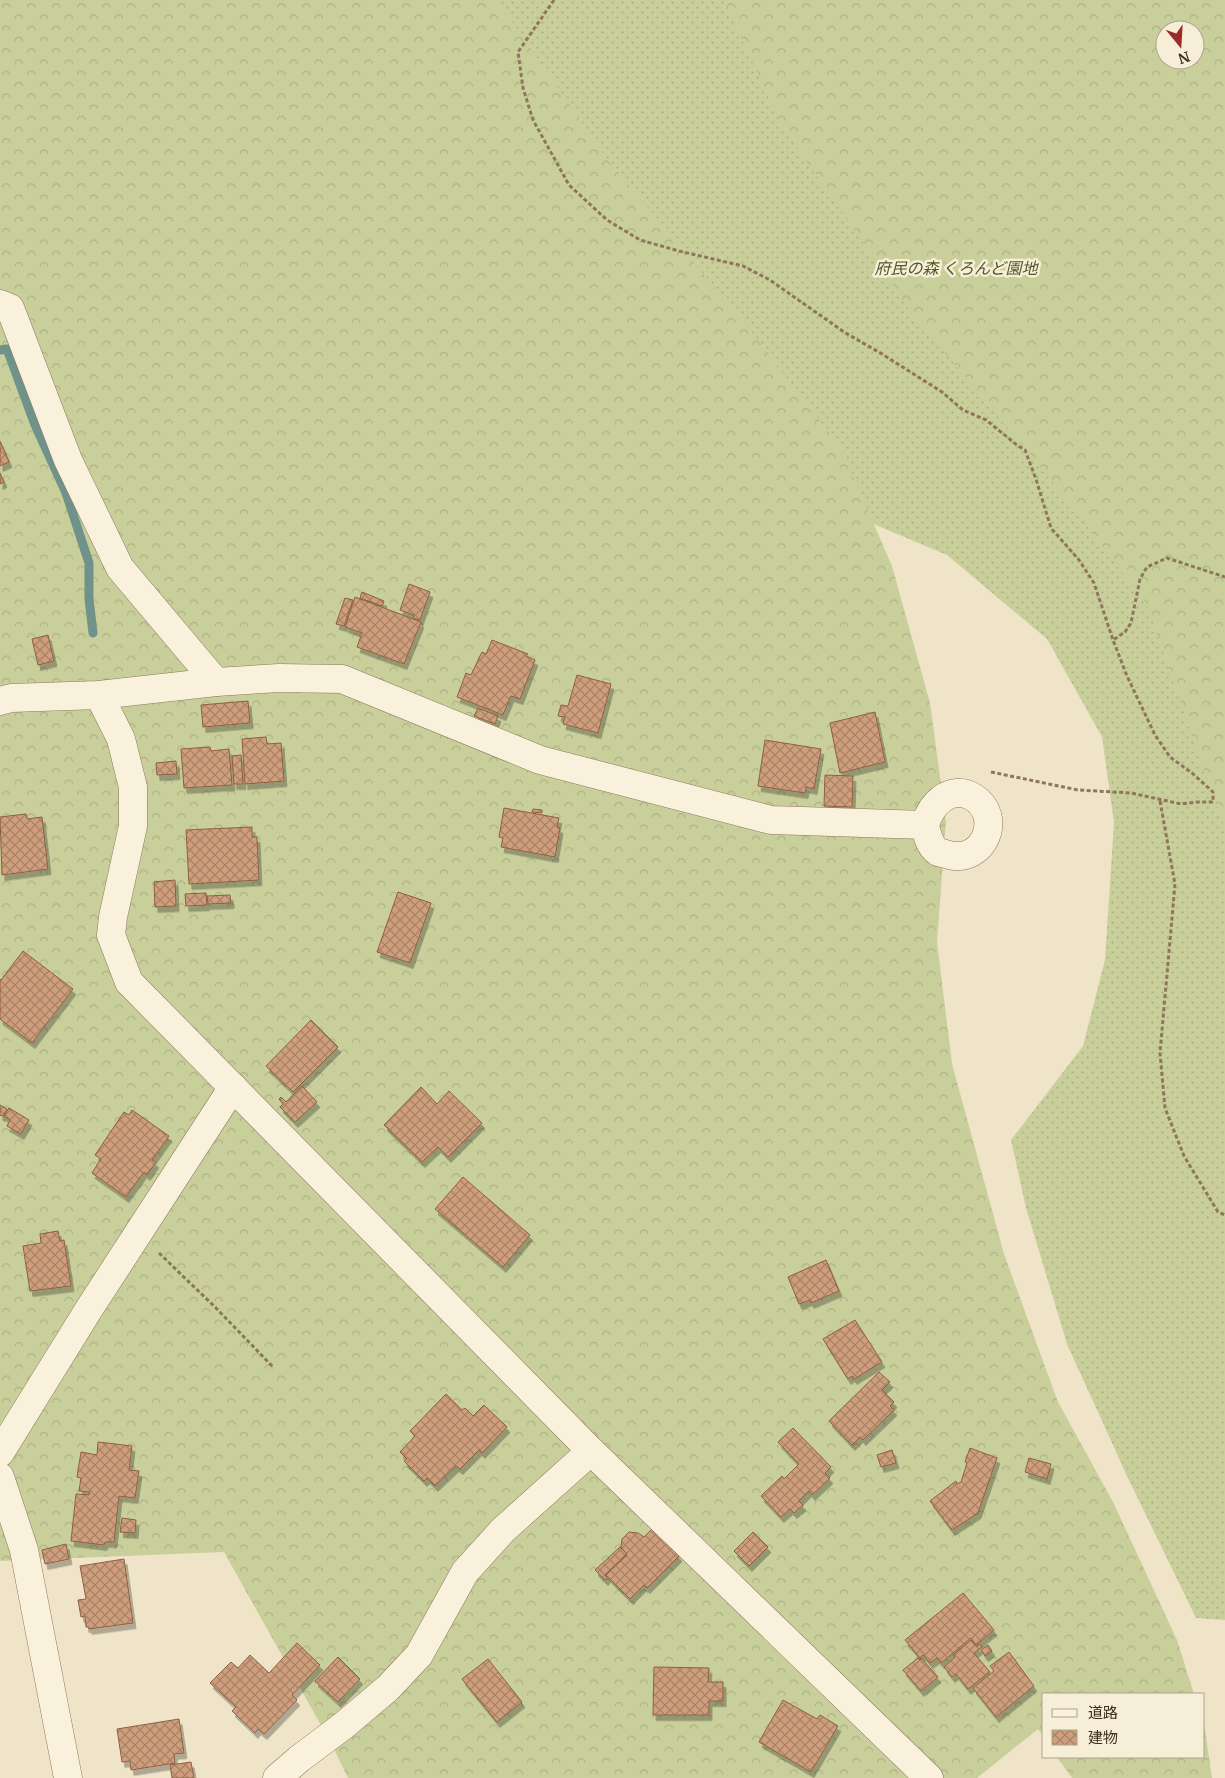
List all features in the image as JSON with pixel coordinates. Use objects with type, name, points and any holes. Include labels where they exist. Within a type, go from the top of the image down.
[{"type":"street","points":[[0,304],[10,308],[68,460],[120,568],[216,682]]},
{"type":"street","points":[[0,701],[12,698],[99,695],[216,682],[279,678],[342,679],[540,760],[771,820],[925,825]]},
{"type":"street","points":[[99,695],[121,739],[133,787],[133,826],[113,917],[111,935],[129,982],[591,1451],[929,1778]]},
{"type":"street","points":[[958,793],[971,796],[984,808],[989,823],[986,837],[978,848],[967,856],[952,856],[938,852],[929,841],[925,825],[928,812],[935,803],[945,797],[958,793]]},
{"type":"street","points":[[0,1453],[45,1378],[233,1087]]},
{"type":"street","points":[[278,1778],[388,1688],[419,1655],[465,1572],[502,1530],[591,1451]]},
{"type":"street","points":[[0,1477],[24,1550],[68,1778]]},
{"type":"path","points":[[554,0],[518,52],[523,88],[533,120],[569,185],[607,220],[640,240],[679,252],[743,266],[770,280],[844,332],[942,392],[963,410],[986,420],[1025,450],[1051,528],[1079,560],[1094,584],[1127,676],[1155,735],[1170,757],[1213,792],[1213,802],[1181,804],[1130,794],[1078,790],[983,771],[971,796]]},
{"type":"path","points":[[1113,640],[1125,632],[1131,623],[1140,579],[1146,566],[1167,558],[1225,577]]},
{"type":"path","points":[[1160,801],[1175,884],[1160,1053],[1165,1108],[1184,1156],[1218,1212],[1225,1215]]},
{"type":"path","points":[[140,1230],[160,1254],[273,1367]]},
{"type":"green space","points":[[0,0],[497,0],[607,159],[747,326],[841,448],[892,566],[930,703],[946,821],[937,942],[952,1064],[1004,1254],[1058,1402],[1113,1502],[1177,1640],[1194,1693],[1042,1693],[1042,1734],[1038,1729],[977,1778],[348,1778],[332,1745],[224,1552],[0,1561]]},
{"type":"green space","name":"府民の森 くろんど園地","points":[[438,0],[1225,0],[1225,1620],[1196,1618],[1127,1476],[1067,1344],[1026,1208],[1011,1140],[1083,1046],[1105,960],[1114,822],[1102,737],[1047,639],[947,555],[764,478]]},
{"type":"green space","points":[[724,0],[1225,0],[1225,829],[1146,603],[1052,481],[912,313],[779,121]]},
{"type":"green space","points":[[1205,1730],[1212,1778],[1072,1778],[1058,1758],[1205,1758]]},
{"type":"building","points":[[0,441],[9,462],[0,466]]},
{"type":"building","points":[[0,473],[4,482],[0,484]]},
{"type":"building","points":[[409,584],[430,592],[420,620],[413,618],[414,615],[400,610]]},
{"type":"building","points":[[362,592],[384,601],[382,606],[360,598]]},
{"type":"building","points":[[355,597],[421,622],[404,664],[357,647],[362,633],[345,627]]},
{"type":"building","points":[[345,598],[353,600],[344,626],[336,624]]},
{"type":"building","points":[[48,635],[54,661],[38,665],[32,639]]},
{"type":"building","points":[[492,640],[528,654],[526,656],[535,660],[520,699],[511,696],[503,715],[457,697],[466,673],[471,675],[482,652],[486,654]]},
{"type":"building","points":[[577,675],[611,684],[598,733],[563,724],[565,717],[558,716],[561,705],[568,706]]},
{"type":"building","points":[[248,701],[250,723],[203,727],[201,705]]},
{"type":"building","points":[[478,708],[498,716],[495,724],[474,716]]},
{"type":"building","points":[[875,712],[885,762],[840,773],[830,723]]},
{"type":"building","points":[[266,737],[267,744],[281,743],[284,781],[245,784],[242,739]]},
{"type":"building","points":[[765,740],[821,749],[814,789],[806,787],[805,793],[758,786]]},
{"type":"building","points":[[210,747],[211,751],[229,749],[232,785],[184,788],[181,749]]},
{"type":"building","points":[[241,755],[243,784],[234,784],[232,756]]},
{"type":"building","points":[[176,761],[177,774],[157,775],[156,763]]},
{"type":"building","points":[[825,775],[853,776],[852,807],[824,806]]},
{"type":"building","points":[[504,808],[559,818],[557,827],[560,828],[555,857],[501,847],[503,838],[499,837]]},
{"type":"building","points":[[533,809],[542,810],[542,813],[532,812]]},
{"type":"building","points":[[26,814],[27,819],[42,817],[48,869],[2,875],[0,817]]},
{"type":"building","points":[[252,827],[252,837],[257,837],[259,880],[189,884],[186,830]]},
{"type":"building","points":[[175,880],[176,906],[155,907],[154,882]]},
{"type":"building","points":[[398,892],[431,903],[410,963],[377,952]]},
{"type":"building","points":[[206,893],[207,905],[186,906],[185,894]]},
{"type":"building","points":[[230,895],[231,903],[208,904],[207,896]]},
{"type":"building","points":[[23,951],[73,989],[32,1043],[0,1019],[0,979]]},
{"type":"building","points":[[311,1020],[338,1047],[293,1092],[266,1066]]},
{"type":"building","points":[[302,1086],[317,1102],[295,1122],[280,1107],[283,1104],[279,1099],[281,1097],[286,1102]]},
{"type":"building","points":[[421,1087],[437,1104],[449,1091],[482,1123],[448,1157],[438,1147],[422,1162],[384,1125]]},
{"type":"building","points":[[0,1105],[7,1109],[3,1116],[0,1115]]},
{"type":"building","points":[[9,1108],[29,1120],[21,1134],[7,1126],[10,1120],[4,1116]]},
{"type":"building","points":[[132,1110],[169,1136],[152,1160],[156,1162],[147,1175],[144,1172],[126,1197],[92,1173],[101,1159],[95,1155],[124,1112],[129,1115]]},
{"type":"building","points":[[463,1177],[530,1235],[503,1267],[435,1209]]},
{"type":"building","points":[[58,1231],[60,1241],[64,1240],[71,1286],[30,1291],[23,1246],[41,1243],[40,1234]]},
{"type":"building","points":[[826,1260],[839,1291],[811,1303],[810,1300],[799,1304],[788,1277]]},
{"type":"building","points":[[855,1320],[882,1362],[854,1379],[852,1376],[848,1379],[823,1339]]},
{"type":"building","points":[[879,1372],[890,1382],[882,1390],[894,1402],[890,1406],[894,1410],[863,1440],[860,1437],[852,1445],[829,1421]]},
{"type":"building","points":[[446,1394],[462,1410],[465,1408],[473,1416],[484,1405],[507,1427],[482,1453],[479,1450],[460,1469],[456,1466],[435,1486],[427,1478],[424,1481],[404,1461],[407,1459],[400,1452],[415,1436],[410,1431]]},
{"type":"building","points":[[793,1428],[831,1467],[825,1473],[830,1478],[812,1495],[809,1491],[799,1501],[803,1505],[794,1513],[790,1509],[781,1517],[761,1496],[782,1476],[784,1479],[799,1464],[778,1442]]},
{"type":"building","points":[[98,1442],[132,1446],[129,1470],[139,1471],[135,1498],[119,1496],[114,1542],[105,1542],[104,1545],[71,1541],[76,1494],[89,1495],[90,1492],[79,1491],[81,1478],[77,1477],[81,1452],[97,1455]]},
{"type":"building","points":[[970,1448],[997,1458],[978,1513],[952,1530],[930,1501],[956,1481],[957,1484],[961,1482]]},
{"type":"building","points":[[892,1450],[896,1463],[881,1467],[877,1455]]},
{"type":"building","points":[[1029,1458],[1051,1464],[1047,1479],[1025,1472]]},
{"type":"building","points":[[122,1518],[136,1520],[135,1533],[120,1532]]},
{"type":"building","points":[[652,1529],[679,1556],[647,1588],[644,1585],[630,1599],[606,1575],[627,1555],[621,1547],[622,1539],[629,1532],[638,1533],[644,1537]]},
{"type":"building","points":[[753,1532],[768,1547],[749,1566],[734,1551]]},
{"type":"building","points":[[66,1544],[69,1559],[45,1564],[42,1550]]},
{"type":"building","points":[[620,1547],[627,1554],[605,1575],[607,1578],[605,1580],[595,1570]]},
{"type":"building","points":[[124,1559],[133,1623],[89,1629],[89,1627],[86,1627],[85,1616],[81,1617],[78,1600],[86,1599],[80,1566]]},
{"type":"building","points":[[963,1593],[994,1630],[976,1645],[971,1638],[941,1663],[937,1658],[930,1663],[923,1655],[920,1658],[905,1640]]},
{"type":"building","points":[[971,1640],[977,1647],[979,1644],[982,1647],[974,1653],[990,1672],[968,1689],[956,1674],[952,1677],[944,1667],[955,1657],[953,1655]]},
{"type":"building","points":[[297,1643],[320,1665],[292,1695],[297,1700],[264,1734],[258,1729],[255,1733],[232,1711],[236,1707],[210,1683],[231,1662],[238,1668],[250,1655],[269,1673]]},
{"type":"building","points":[[988,1645],[992,1651],[985,1656],[981,1650]]},
{"type":"building","points":[[1009,1652],[1034,1686],[996,1717],[973,1688],[994,1671],[990,1666]]},
{"type":"building","points":[[338,1657],[360,1679],[338,1702],[315,1681]]},
{"type":"building","points":[[918,1658],[920,1660],[921,1658],[938,1677],[921,1691],[903,1670]]},
{"type":"building","points":[[488,1659],[522,1702],[497,1722],[462,1679]]},
{"type":"building","points":[[654,1667],[709,1668],[708,1682],[723,1682],[723,1701],[709,1701],[709,1715],[653,1715]]},
{"type":"building","points":[[783,1700],[817,1719],[820,1715],[838,1726],[811,1772],[759,1742]]},
{"type":"building","points":[[179,1719],[184,1753],[174,1754],[175,1763],[131,1770],[130,1761],[122,1762],[117,1729]]},
{"type":"building","points":[[191,1762],[194,1778],[172,1778],[170,1765]]},
{"type":"waterway","points":[[0,350],[7,349],[35,425],[66,493],[89,563],[89,599],[93,633]]}]
